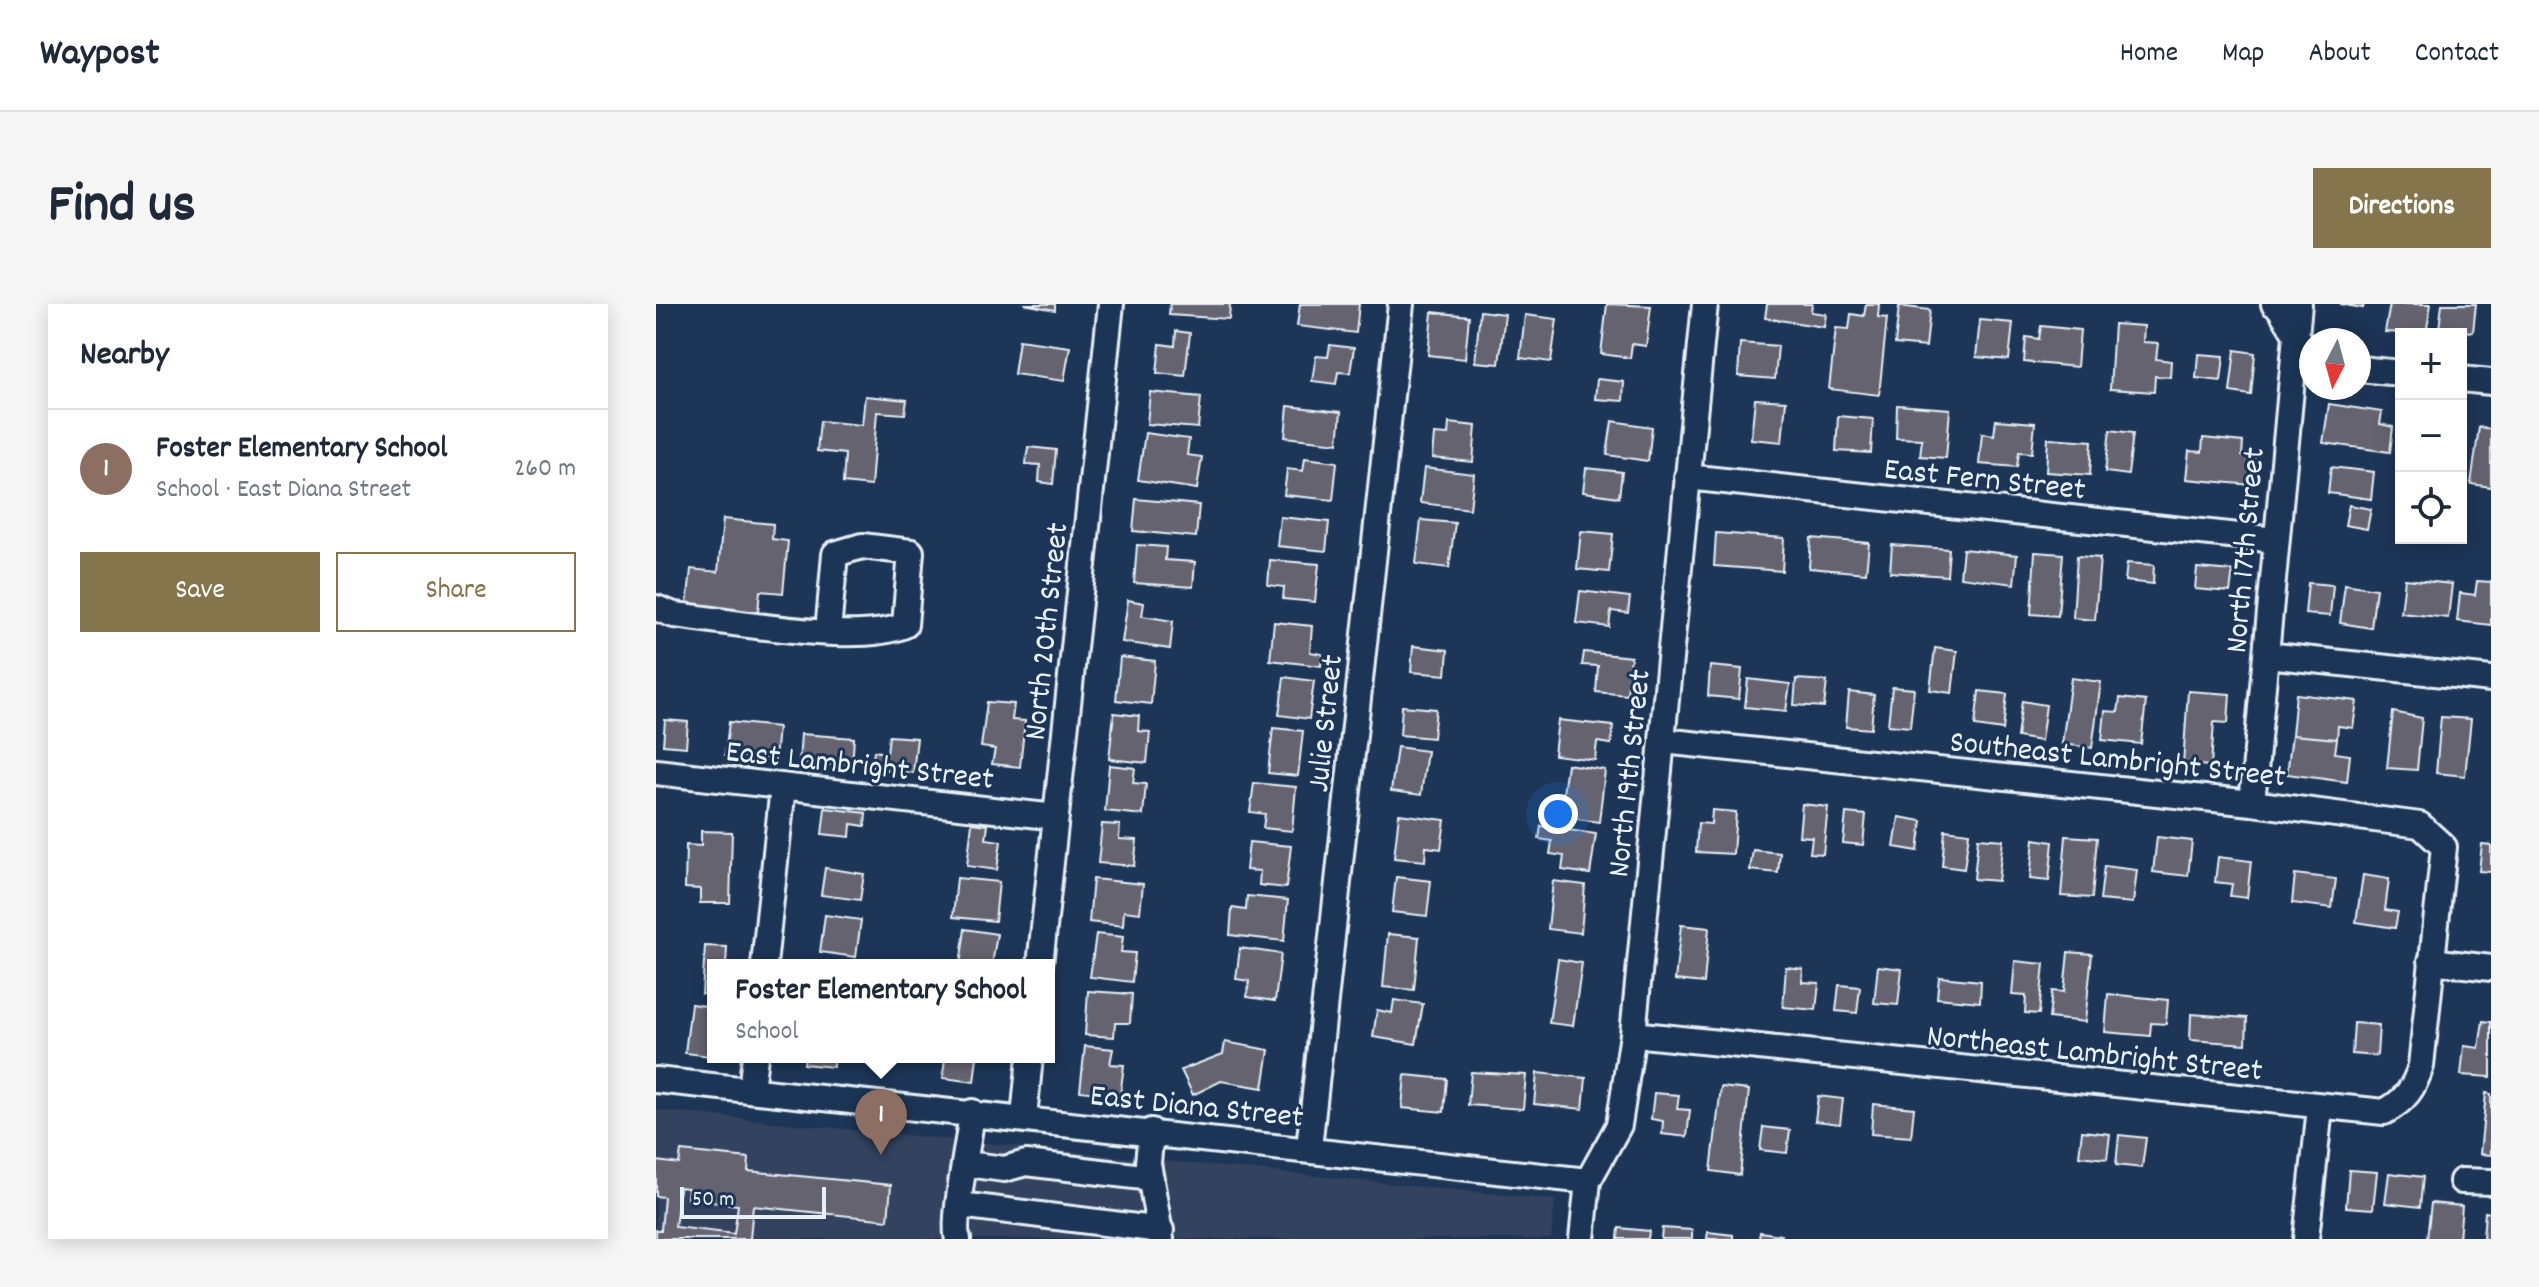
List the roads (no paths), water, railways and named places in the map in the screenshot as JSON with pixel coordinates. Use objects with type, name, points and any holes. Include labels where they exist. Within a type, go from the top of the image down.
[{"type":"street","name":"North 20th Street","points":[[1041,959],[1111,304]]},
{"type":"street","name":"Julie Street","points":[[1309,1148],[1401,304]]},
{"type":"street","name":"North 19th Street","points":[[1582,1239],[1588,1181],[1619,1125],[1633,1034],[1705,304]]},
{"type":"street","points":[[2274,304],[2279,307],[2299,344]]},
{"type":"street","name":"North 17th Street","points":[[2252,803],[2299,304]]},
{"type":"street","points":[[2371,370],[2395,372]]},
{"type":"street","points":[[2467,380],[2491,382]]},
{"type":"street","name":"East Fern Street","points":[[1687,477],[2276,540]]},
{"type":"street","points":[[656,608],[674,615],[828,632],[886,633],[905,625],[911,552],[862,546],[835,554],[828,632]]},
{"type":"street","points":[[2266,655],[2491,679]]},
{"type":"street","name":"Southeast Lambright Street","points":[[1663,741],[2252,803],[2420,825],[2444,847],[2431,961]]},
{"type":"street","name":"East Lambright Street","points":[[656,772],[1056,817]]},
{"type":"street","points":[[765,959],[783,787]]},
{"type":"street","points":[[2431,961],[2491,968]]},
{"type":"street","name":"Northeast Lambright Street","points":[[1633,1034],[2384,1112],[2402,1103],[2415,1084],[2421,1066],[2431,961]]},
{"type":"street","points":[[751,1089],[754,1063]]},
{"type":"street","points":[[1024,1117],[1029,1063]]},
{"type":"street","name":"East Diana Street","points":[[656,1080],[1024,1117],[1588,1181]]},
{"type":"street","points":[[2306,1239],[2320,1107]]},
{"type":"street","points":[[958,1239],[954,1223],[967,1164],[972,1112]]},
{"type":"street","points":[[960,1205],[1161,1235],[1148,1163],[1151,1131]]},
{"type":"street","points":[[967,1164],[1004,1169],[1026,1163],[1151,1178]]},
{"type":"street","points":[[2462,1181],[2491,1182]]},
{"type":"place","name":"Foster Elementary School","points":[[881,1155]]}]
